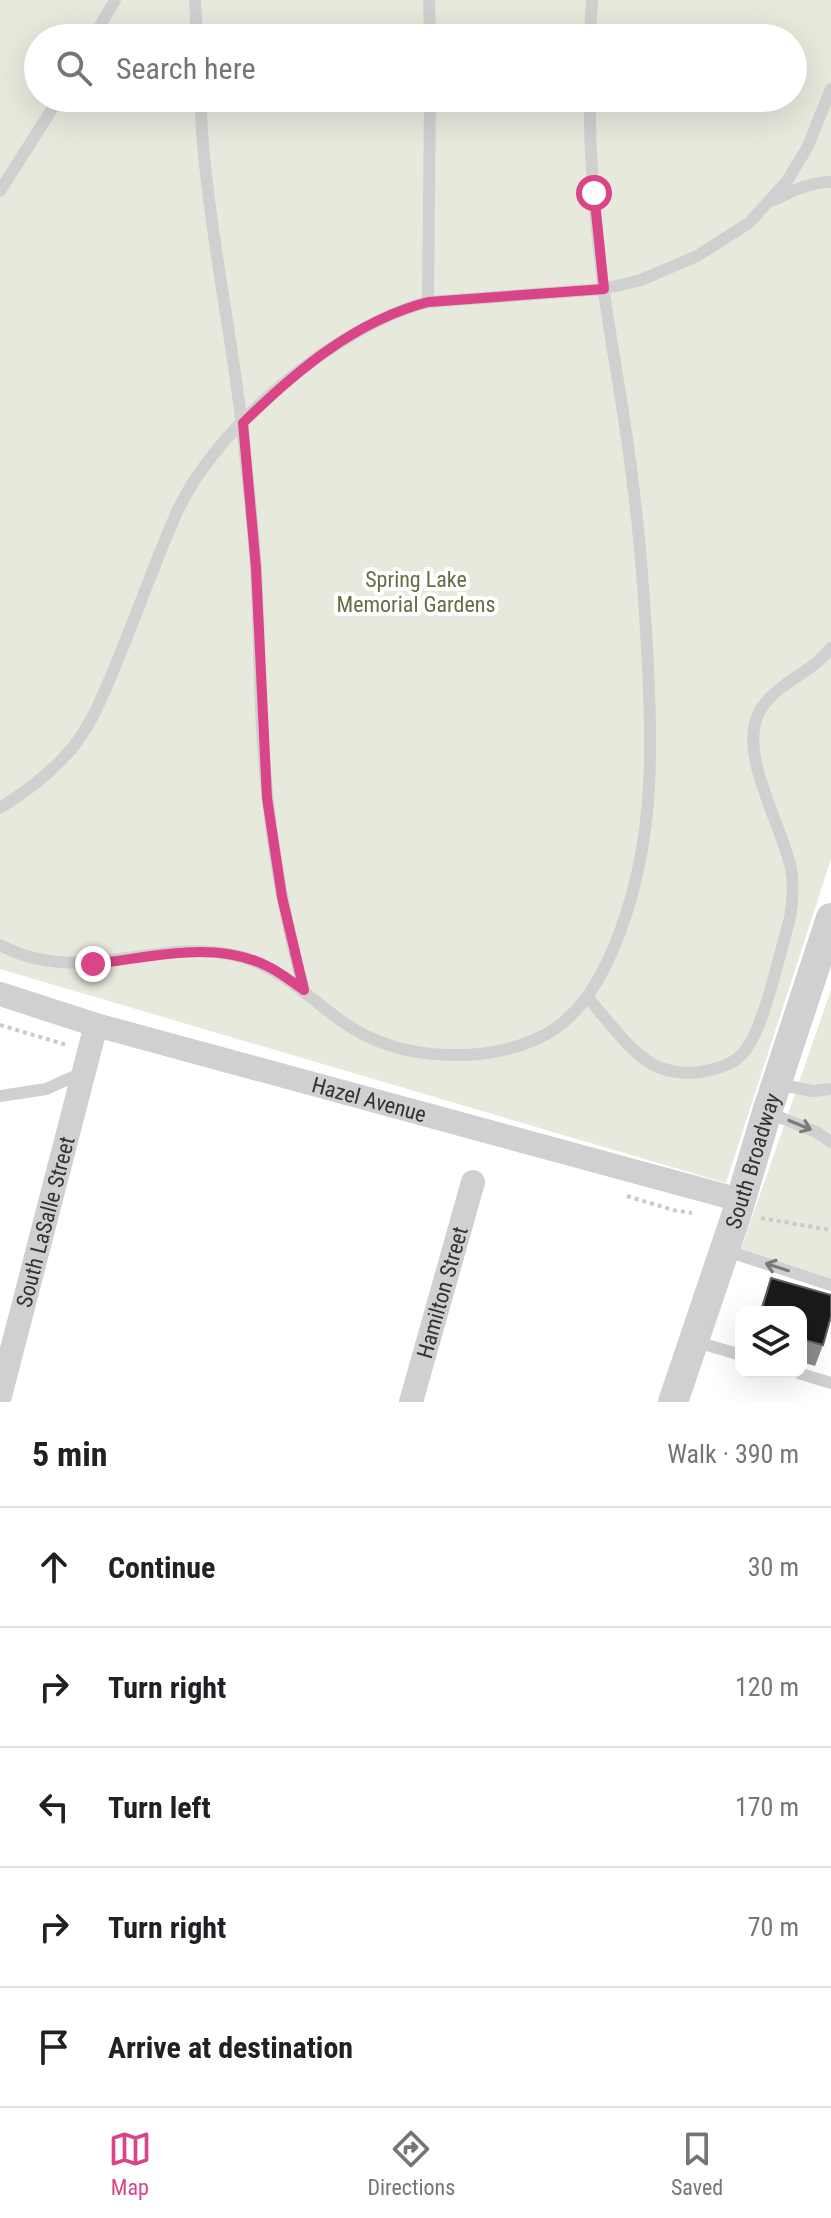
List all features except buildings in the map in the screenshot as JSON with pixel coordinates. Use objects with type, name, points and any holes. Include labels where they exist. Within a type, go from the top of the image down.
[{"type":"street","name":"South Broadway","points":[[673,1402],[724,1249],[750,1209],[772,1098],[831,918]]},
{"type":"street","name":"Hazel Avenue","points":[[0,994],[90,1049],[750,1209]]},
{"type":"street","name":"South LaSalle Street","points":[[0,1396],[90,1049]]},
{"type":"street","name":"Hamilton Street","points":[[411,1402],[473,1182]]},
{"type":"lane","points":[[101,24],[115,0]]},
{"type":"lane","points":[[195,0],[196,24]]},
{"type":"lane","points":[[429,0],[430,24]]},
{"type":"lane","points":[[591,24],[592,0]]},
{"type":"lane","points":[[0,808],[59,762],[87,725],[104,694],[177,512],[194,480],[243,423],[308,364],[401,309],[428,302],[604,289],[641,280],[697,256],[749,223],[787,181],[807,148],[831,89]]},
{"type":"lane","points":[[0,191],[50,112]]},
{"type":"lane","points":[[201,112],[211,227],[243,423],[256,568],[267,798],[282,897],[304,990]]},
{"type":"lane","points":[[428,302],[430,112]]},
{"type":"lane","points":[[0,945],[35,959],[64,963],[93,964],[186,952],[216,952],[242,957],[267,966],[304,990],[357,1032],[382,1044],[413,1052],[480,1054],[536,1039],[556,1028],[588,998],[606,967],[636,888],[650,796],[650,694],[644,585],[633,483],[604,289],[594,193],[591,112]]},
{"type":"lane","points":[[769,202],[800,188],[831,182]]},
{"type":"lane","points":[[588,998],[643,1057],[671,1071],[692,1073],[730,1064],[744,1054],[755,1035],[793,900],[787,852],[753,749],[755,720],[773,693],[825,656],[831,648]]},
{"type":"lane","points":[[0,1096],[46,1089],[90,1049]]},
{"type":"lane","points":[[772,1098],[831,1089]]},
{"type":"lane","points":[[772,1098],[831,1142]]},
{"type":"lane","points":[[724,1249],[831,1285]]},
{"type":"lane","points":[[693,1341],[735,1353]]},
{"type":"lane","points":[[807,1375],[831,1382]]},
{"type":"path","points":[[0,1025],[90,1049]]},
{"type":"path","points":[[750,1209],[831,1230]]},
{"type":"green space","name":"Spring Lake Memorial Gardens","points":[[0,0],[831,0],[831,859],[726,1183],[0,969]]},
{"type":"green space","points":[[831,990],[831,1285],[739,1255]]},
{"type":"route","points":[[93,964],[186,952],[216,952],[267,966],[304,990],[282,897],[267,798],[256,568],[243,423],[308,364],[374,322],[401,309],[428,302],[604,289],[594,193]]}]
